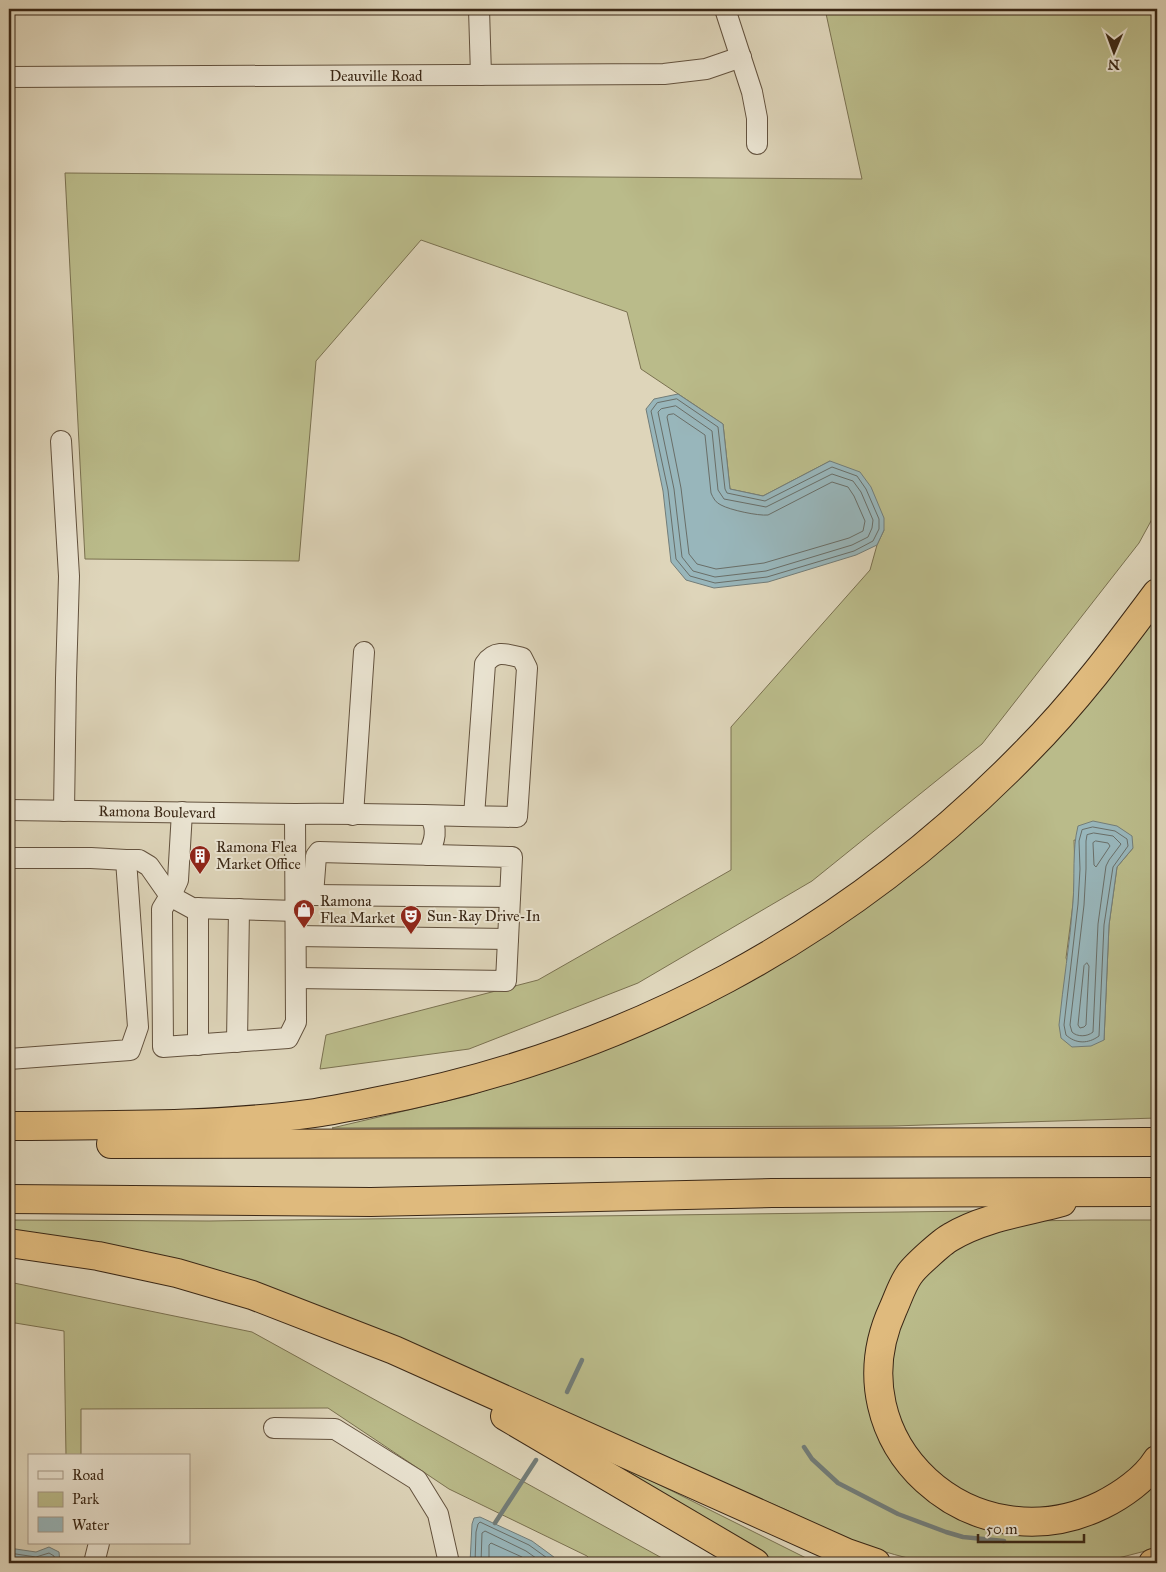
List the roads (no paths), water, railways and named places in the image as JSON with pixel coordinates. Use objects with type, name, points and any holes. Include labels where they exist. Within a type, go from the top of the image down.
[{"type":"highway","points":[[9,1126],[193,1124],[315,1113],[468,1082],[566,1051],[640,1020],[711,987],[816,926],[869,890],[930,842],[1027,752],[1114,652],[1157,593]]},
{"type":"highway","points":[[9,1144],[1157,1142]]},
{"type":"highway","points":[[1097,1192],[988,1220],[949,1237],[910,1274],[887,1322],[880,1343],[878,1364],[882,1404],[891,1431],[902,1452],[930,1485],[966,1508],[991,1518],[1011,1522],[1036,1523],[1065,1519],[1090,1511],[1118,1497],[1136,1483],[1157,1460]]},
{"type":"highway","points":[[9,1199],[371,1202],[762,1193],[1157,1192]]},
{"type":"highway","points":[[9,1243],[98,1256],[186,1276],[252,1295],[394,1350],[847,1553],[876,1563]]},
{"type":"highway","points":[[394,1350],[755,1563]]},
{"type":"street","points":[[480,9],[481,76]]},
{"type":"street","points":[[725,9],[752,92],[757,118],[757,144]]},
{"type":"street","name":"Deauville Road","points":[[9,77],[664,74],[706,69],[741,57]]},
{"type":"street","points":[[61,441],[69,576],[64,811]]},
{"type":"street","points":[[353,814],[364,652]]},
{"type":"street","name":"Ramona Boulevard","points":[[9,810],[517,817],[527,668],[522,658],[511,655],[499,654],[490,656],[485,664],[474,816]]},
{"type":"street","points":[[163,1047],[162,909],[178,880],[182,812]]},
{"type":"street","points":[[300,814],[302,900]]},
{"type":"street","points":[[428,855],[434,843],[435,832],[434,823],[430,816]]},
{"type":"street","points":[[9,1059],[288,1038],[296,1022],[296,978],[296,936],[302,900],[319,852],[512,857],[506,981],[296,978]]},
{"type":"street","points":[[9,858],[139,860],[149,866],[170,896],[192,908],[239,909],[302,900],[510,897]]},
{"type":"street","points":[[126,860],[138,1027],[130,1050]]},
{"type":"street","points":[[198,908],[198,1044]]},
{"type":"street","points":[[237,1042],[239,909]]},
{"type":"street","points":[[296,936],[508,939]]},
{"type":"street","points":[[274,1428],[335,1429],[417,1480],[438,1514],[449,1563]]},
{"type":"street","points":[[94,1563],[99,1544]]},
{"type":"water","points":[[678,394],[723,424],[730,489],[763,496],[830,461],[860,472],[871,487],[884,518],[884,530],[877,545],[856,555],[768,582],[714,588],[686,580],[671,562],[663,491],[646,409],[654,399]]},
{"type":"water","points":[[1093,821],[1117,826],[1132,836],[1133,848],[1117,867],[1109,925],[1104,1040],[1091,1046],[1072,1047],[1061,1038],[1059,1025],[1072,917],[1075,844],[1078,826]]},
{"type":"water","points":[[480,1517],[532,1541],[562,1563],[470,1563],[472,1524],[474,1518]]},
{"type":"water","points":[[49,1547],[59,1552],[60,1563],[9,1563],[9,1548],[36,1552]]},
{"type":"waterway","points":[[567,1392],[582,1360]]},
{"type":"waterway","points":[[804,1447],[812,1459],[838,1483],[898,1514],[963,1537],[1004,1541]]},
{"type":"waterway","points":[[495,1523],[536,1460]]},
{"type":"place","name":"Ramona Flea Market Office","points":[[200,875]]},
{"type":"place","name":"Ramona Flea Market","points":[[304,929]]},
{"type":"place","name":"Sun-Ray Drive-In","points":[[411,935]]}]
